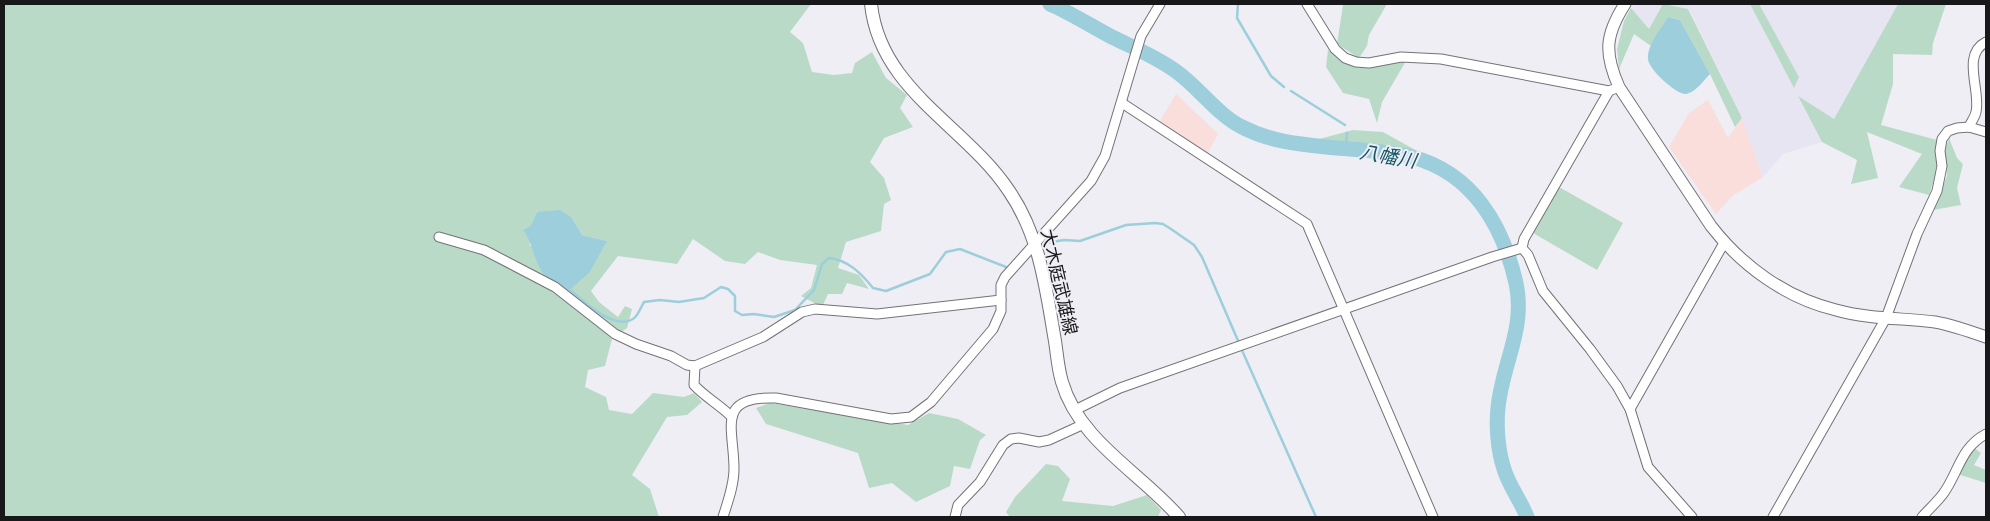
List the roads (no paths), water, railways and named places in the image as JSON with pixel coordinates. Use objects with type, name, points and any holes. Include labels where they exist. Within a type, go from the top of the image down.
[{"type":"main road","name":"大木庭武雄線","points":[[871,4],[876,32],[892,64],[911,88],[990,167],[1005,185],[1027,222],[1035,243],[1046,286],[1062,382],[1075,410],[1102,445],[1166,502],[1179,517]]},
{"type":"street","points":[[723,517],[734,480],[730,427],[732,417],[739,405],[756,398],[776,398],[891,419],[911,417],[932,402],[993,329],[1001,311],[1001,285],[1005,277],[1091,181],[1099,168],[1105,156],[1122,103],[1141,36],[1160,4]]},
{"type":"street","points":[[1307,4],[1335,49],[1345,58],[1356,62],[1368,63],[1401,57],[1441,58],[1614,89]]},
{"type":"street","points":[[1625,4],[1617,17],[1611,33],[1608,51],[1614,89],[1630,106],[1724,243],[1747,264],[1802,299],[1836,310],[1950,325],[1986,337]]},
{"type":"street","points":[[1969,126],[1976,112],[1973,55],[1981,44],[1986,42]]},
{"type":"street","points":[[1520,249],[1524,239],[1614,89]]},
{"type":"street","points":[[1122,103],[1307,224],[1433,517]]},
{"type":"street","points":[[1773,517],[1886,318],[1917,234],[1937,191],[1942,166],[1940,151],[1942,139],[1948,131],[1969,126],[1986,132]]},
{"type":"street","points":[[439,237],[484,250],[555,287],[614,334],[671,356],[687,365],[695,366],[764,337],[802,312],[816,309],[877,314],[1001,300]]},
{"type":"street","points":[[1630,409],[1724,243]]},
{"type":"street","points":[[1075,410],[1120,388],[1492,257],[1520,249]]},
{"type":"street","points":[[1520,249],[1528,255],[1543,291],[1617,386],[1630,409],[1648,467],[1692,517]]},
{"type":"street","points":[[695,366],[694,385],[721,405],[732,417]]},
{"type":"street","points":[[955,517],[958,505],[980,482],[1003,445],[1011,439],[1020,438],[1039,442],[1049,440],[1084,424]]},
{"type":"street","points":[[1922,517],[1943,493],[1968,448],[1986,434]]},
{"type":"water","points":[[1668,17],[1680,20],[1710,74],[1696,89],[1686,94],[1676,90],[1664,81],[1653,69],[1648,59],[1652,43]]},
{"type":"water","points":[[560,210],[572,218],[582,235],[607,241],[589,273],[568,291],[545,276],[523,230],[531,226],[537,212]]},
{"type":"waterway","name":"八幡川","points":[[1050,4],[1169,67],[1185,79],[1225,116],[1252,132],[1294,143],[1412,157],[1452,175],[1468,189],[1493,222],[1503,242],[1516,283],[1518,316],[1516,331],[1500,392],[1497,431],[1504,469],[1527,517]]},
{"type":"waterway","points":[[1238,4],[1237,18],[1271,76],[1284,87]]},
{"type":"waterway","points":[[1291,91],[1345,125]]},
{"type":"waterway","points":[[1346,149],[1347,133]]},
{"type":"waterway","points":[[1045,243],[1064,240],[1080,241],[1126,225],[1163,224],[1194,245],[1202,257],[1239,343]]},
{"type":"waterway","points":[[568,288],[599,313],[617,321],[625,322],[635,318],[644,302],[660,300],[679,302],[704,298],[721,287],[728,289],[735,296],[735,311],[742,315],[754,314],[774,317],[795,310],[814,290],[822,264],[829,258],[848,264],[859,272],[873,288],[886,291],[930,274],[946,252],[960,249],[1006,267]]},
{"type":"waterway","points":[[1241,348],[1316,517]]}]
